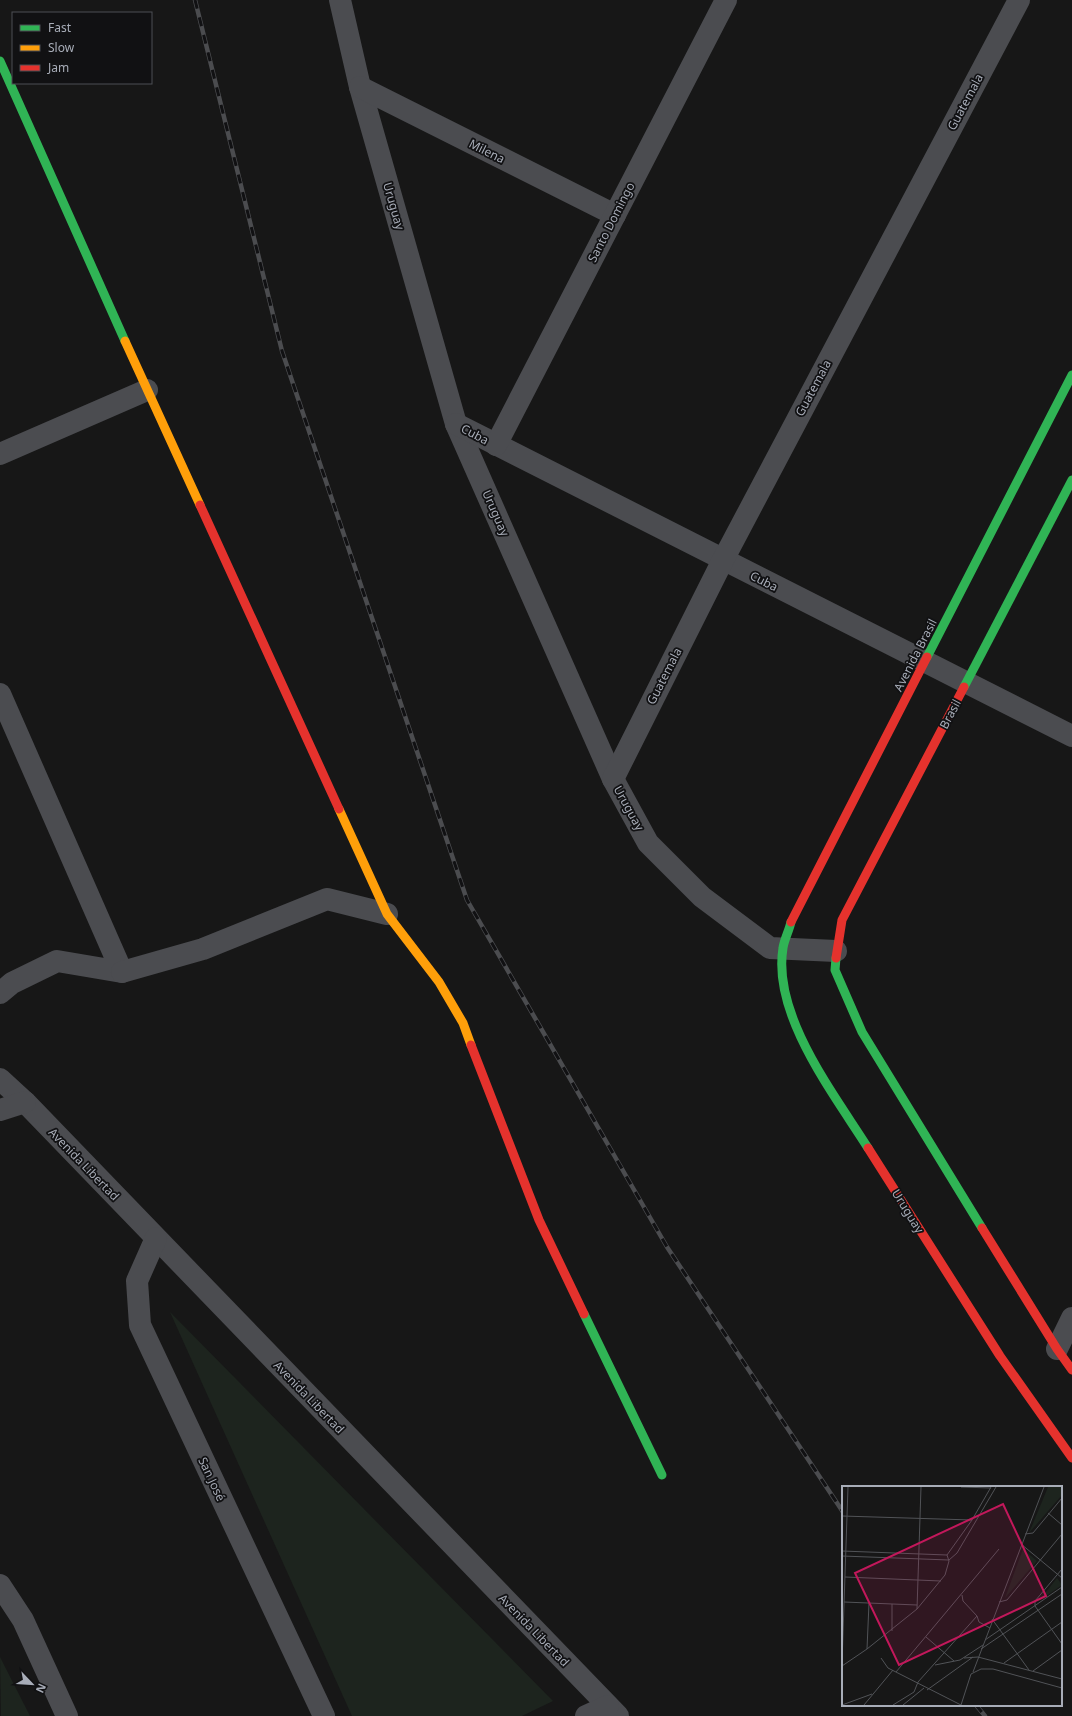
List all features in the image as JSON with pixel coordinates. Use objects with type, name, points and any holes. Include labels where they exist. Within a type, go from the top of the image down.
[{"type":"street","name":"Uruguay","points":[[340,0],[360,87],[456,424],[613,779],[648,843],[702,897],[770,948],[836,951]]},
{"type":"street","name":"Santo Domingo","points":[[496,445],[726,0]]},
{"type":"street","name":"Guatemala","points":[[613,779],[722,560],[1019,0]]},
{"type":"street","points":[[0,61],[147,390],[387,914],[439,982],[463,1023],[539,1220],[662,1475]]},
{"type":"street","name":"Milena","points":[[360,87],[615,215]]},
{"type":"street","name":"Avenida Brasil","points":[[783,948],[793,917],[1072,375]]},
{"type":"street","points":[[0,454],[147,390]]},
{"type":"street","name":"Cuba","points":[[456,424],[1072,736]]},
{"type":"street","name":"Brasil","points":[[836,951],[842,920],[1072,480]]},
{"type":"street","points":[[0,694],[122,972]]},
{"type":"street","points":[[0,993],[12,983],[58,961],[122,972],[203,950],[327,899],[387,914]]},
{"type":"street","name":"Uruguay","points":[[783,948],[782,970],[786,999],[808,1053],[1000,1356],[1072,1458]]},
{"type":"street","points":[[836,951],[835,970],[862,1032],[1057,1349],[1072,1370]]},
{"type":"street","name":"Avenida Libertad","points":[[0,1079],[25,1102],[613,1711]]},
{"type":"street","points":[[0,1110],[25,1102]]},
{"type":"street","name":"San José","points":[[156,1238],[137,1281],[140,1325],[324,1716]]},
{"type":"street","points":[[1057,1349],[1072,1318]]},
{"type":"street","points":[[0,1585],[23,1620],[67,1716]]},
{"type":"street","points":[[586,1716],[613,1711]]},
{"type":"shaded area","points":[[170,1312],[553,1701],[522,1716],[352,1716]]},
{"type":"shaded area","points":[[0,1657],[30,1716],[1,1716]]},
{"type":"railway","points":[[195,0],[282,351],[467,900],[667,1247],[842,1510]]},
{"type":"railway","points":[[977,1706],[985,1716]]},
{"type":"traffic: fast","points":[[0,61],[125,341]]},
{"type":"traffic: fast","points":[[927,657],[1072,375]]},
{"type":"traffic: fast","points":[[964,687],[1072,480]]},
{"type":"traffic: fast","points":[[791,922],[783,948],[782,974],[787,1000],[796,1026],[823,1079],[868,1148]]},
{"type":"traffic: fast","points":[[836,958],[835,970],[862,1032],[982,1228]]},
{"type":"traffic: fast","points":[[584,1314],[662,1475]]},
{"type":"traffic: slow","points":[[125,341],[200,505]]},
{"type":"traffic: slow","points":[[339,809],[387,914],[439,982],[463,1023],[471,1045]]},
{"type":"traffic: jam","points":[[200,505],[339,809]]},
{"type":"traffic: jam","points":[[791,922],[927,657]]},
{"type":"traffic: jam","points":[[836,958],[842,920],[964,687]]},
{"type":"traffic: jam","points":[[471,1045],[539,1220],[584,1314]]},
{"type":"traffic: jam","points":[[868,1148],[1000,1356],[1072,1458]]},
{"type":"traffic: jam","points":[[982,1228],[1057,1349],[1072,1370]]}]
